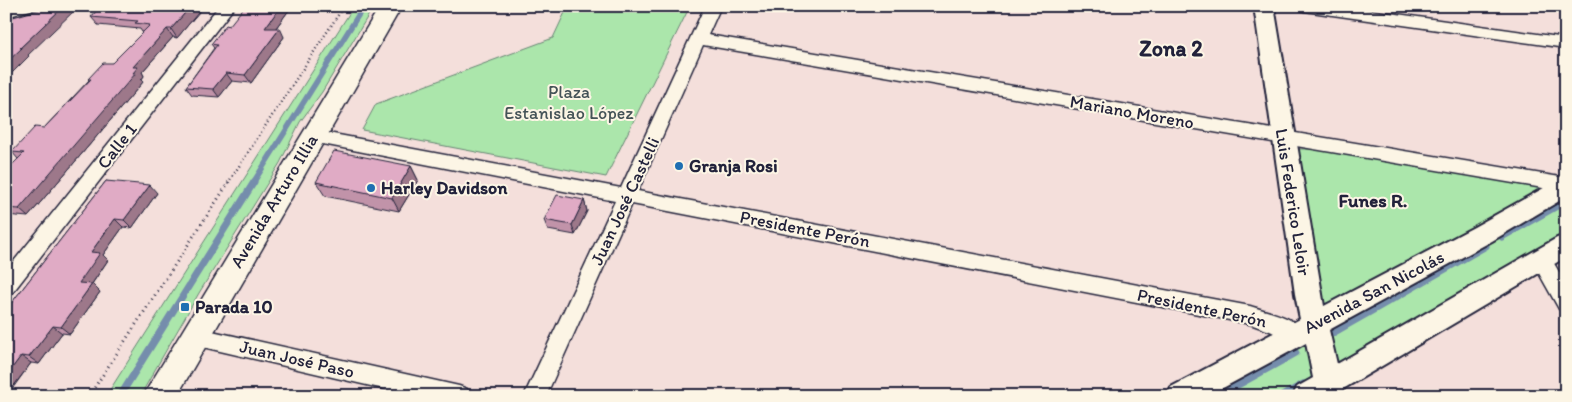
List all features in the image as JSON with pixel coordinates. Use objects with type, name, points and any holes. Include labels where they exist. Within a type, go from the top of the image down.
[{"type":"main road","name":"Avenida Arturo Illia","points":[[159,396],[391,6]]},
{"type":"street","points":[[6,12],[29,6]]},
{"type":"street","name":"Calle 1","points":[[6,286],[227,6]]},
{"type":"street","name":"Juan José Castelli","points":[[535,396],[628,196],[713,6]]},
{"type":"street","name":"Luis Federico Leloir","points":[[1264,6],[1283,138],[1304,329],[1322,392]]},
{"type":"street","points":[[1304,6],[1566,43]]},
{"type":"street","name":"Mariano Moreno","points":[[699,39],[1566,185]]},
{"type":"street","name":"Presidente Perón","points":[[312,136],[1250,316],[1276,324],[1304,329]]},
{"type":"street","name":"Avenida San Nicolás","points":[[1181,396],[1483,234],[1566,185]]},
{"type":"street","points":[[1322,392],[1566,245]]},
{"type":"street","points":[[1541,259],[1566,303]]},
{"type":"street","name":"Juan José Paso","points":[[194,336],[459,396]]},
{"type":"path","points":[[90,396],[344,6]]},
{"type":"path","points":[[454,7],[468,8],[469,6]]},
{"type":"path","points":[[565,6],[605,10],[607,6]]},
{"type":"green space","points":[[354,6],[374,6],[322,92],[300,122],[280,163],[199,293],[140,396],[106,396]]},
{"type":"green space","name":"Plaza Estanislao López","points":[[568,6],[690,6],[606,177],[362,130],[376,104],[553,38]]},
{"type":"green space","points":[[1299,149],[1313,149],[1546,189],[1321,310],[1294,154]]},
{"type":"green space","points":[[1566,192],[1566,237],[1336,366],[1324,326]]},
{"type":"green space","points":[[1300,342],[1307,349],[1311,359],[1313,381],[1289,396],[1198,396]]},
{"type":"building","points":[[52,6],[64,6],[6,63],[6,19]]},
{"type":"building","points":[[101,6],[191,6],[171,29],[167,29],[133,67],[138,67],[133,73],[136,73],[19,209],[6,208],[6,171],[24,153],[12,152],[35,127],[44,128],[91,79],[88,79],[103,63],[112,63],[150,25],[135,23],[138,21],[91,17]]},
{"type":"building","points":[[245,6],[281,6],[265,28],[280,28],[245,75],[226,73],[213,89],[186,87],[217,45],[211,44]]},
{"type":"building","points":[[334,151],[411,166],[392,198],[316,182]]},
{"type":"building","points":[[106,181],[150,185],[124,220],[115,219],[91,252],[100,253],[79,283],[92,284],[61,327],[53,326],[29,357],[21,356],[6,376],[6,310]]},
{"type":"building","points":[[557,195],[584,200],[572,225],[544,220]]},
{"type":"building","points":[[1434,390],[1453,391],[1455,396],[1436,396]]},
{"type":"waterway","points":[[253,183],[364,6]]},
{"type":"waterway","points":[[120,396],[254,182]]},
{"type":"waterway","points":[[1502,237],[1566,201]]},
{"type":"waterway","points":[[1333,333],[1486,246]]},
{"type":"waterway","points":[[1218,396],[1296,353]]},
{"type":"waterway","points":[[1282,396],[1303,384]]},
{"type":"place","name":"Granja Rosi","points":[[679,166]]},
{"type":"place","name":"Harley Davidson","points":[[371,188]]},
{"type":"place","name":"Parada 10","points":[[185,307]]},
{"type":"district","name":"Zona 2","points":[[1171,48]]},
{"type":"district","name":"Funes R.","points":[[1373,200]]}]
